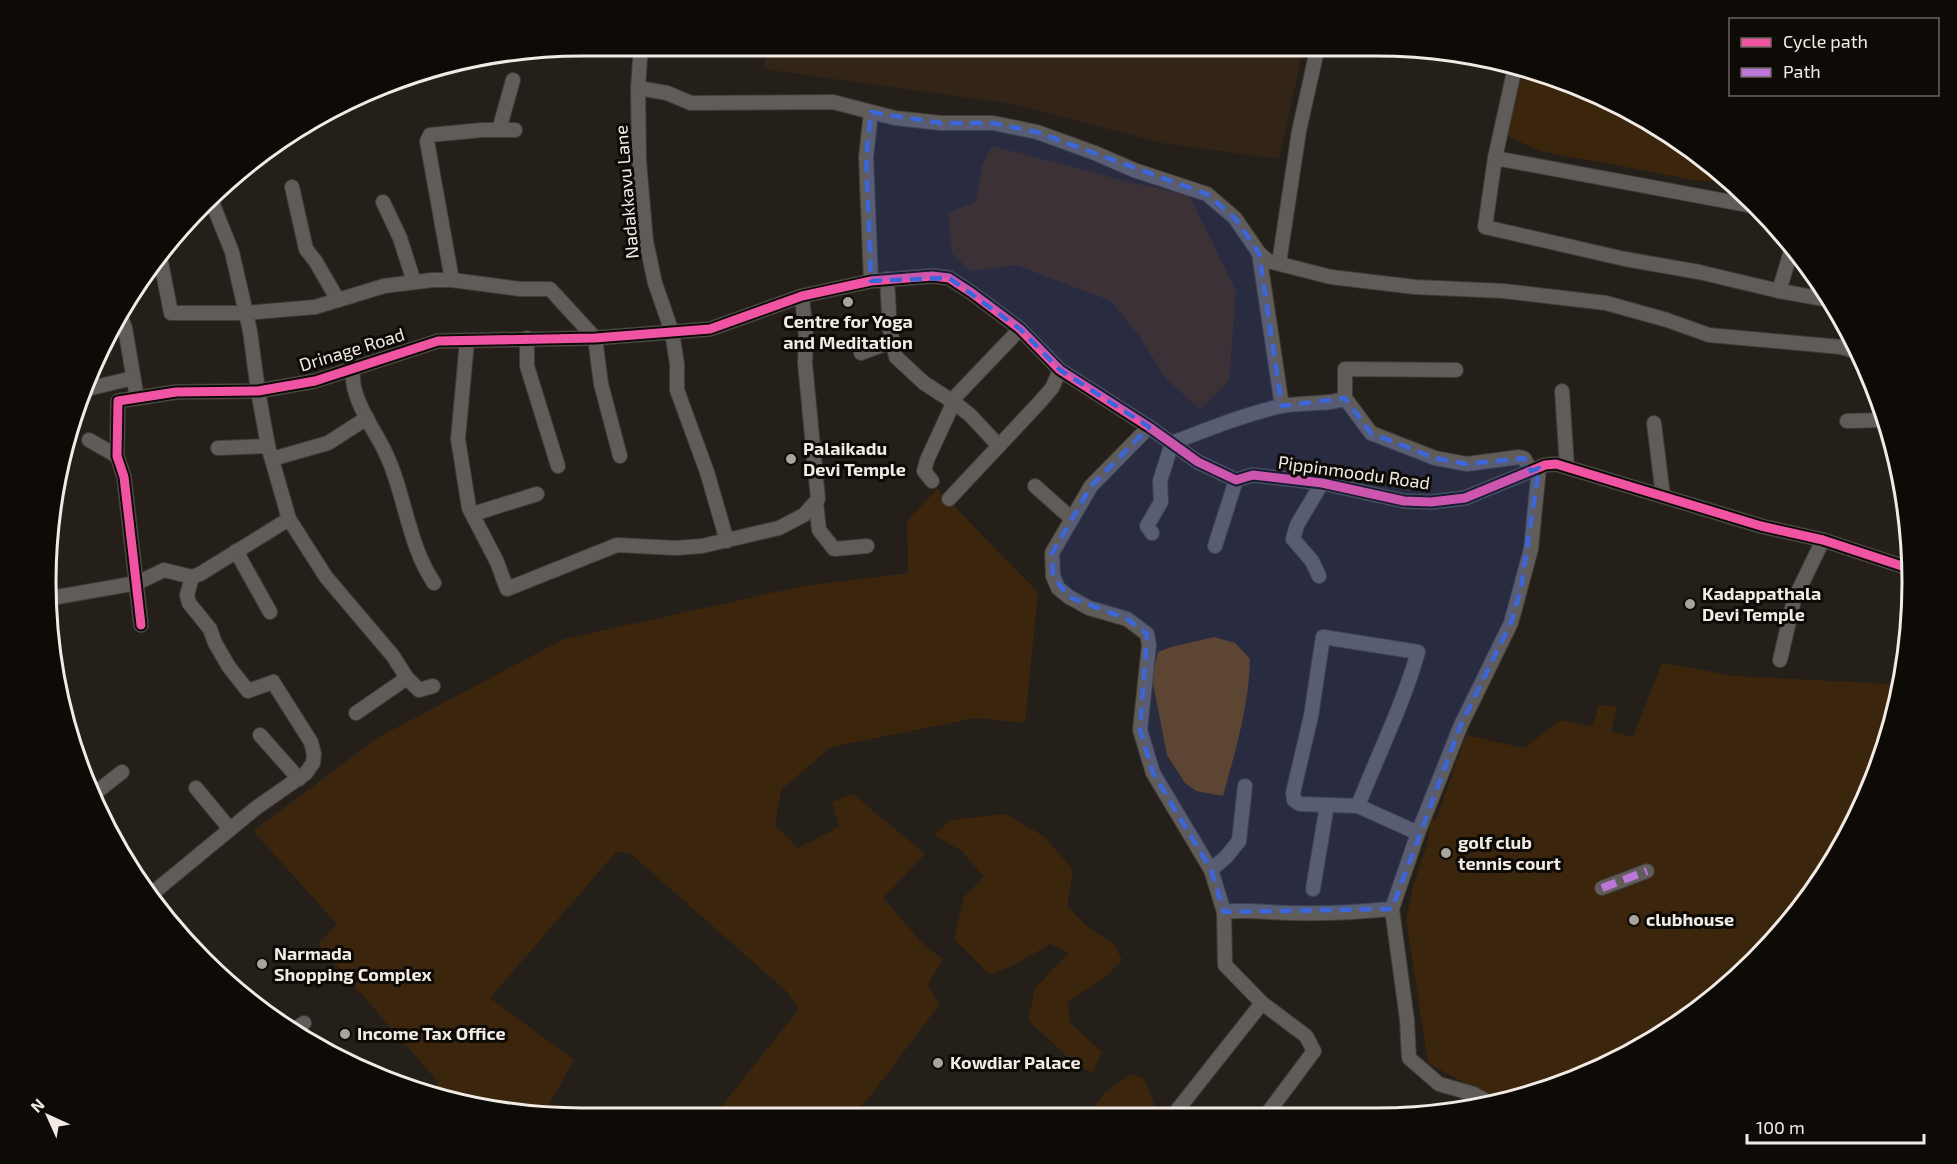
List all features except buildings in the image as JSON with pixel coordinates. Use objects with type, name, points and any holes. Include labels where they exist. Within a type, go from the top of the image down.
[{"type":"street","name":"Nadakkavu Lane","points":[[640,56],[638,88],[639,160],[646,241],[655,283],[672,332],[677,364],[677,390],[707,472],[727,541]]},
{"type":"street","points":[[1279,263],[1299,131],[1316,56]]},
{"type":"street","points":[[1513,74],[1494,158],[1485,227],[1625,259],[1699,272],[1818,298]]},
{"type":"street","points":[[499,130],[513,80]]},
{"type":"street","points":[[638,88],[667,93],[691,104],[833,102],[895,118],[941,123],[993,123],[1037,132],[1134,170],[1208,194],[1235,218],[1259,253],[1268,261],[1331,277],[1415,287],[1504,291],[1606,303],[1667,320],[1709,336],[1847,349]]},
{"type":"street","points":[[870,281],[866,157],[871,112]]},
{"type":"street","points":[[452,280],[427,141],[430,135],[449,132],[515,130]]},
{"type":"street","points":[[1494,158],[1740,204]]},
{"type":"street","points":[[292,187],[306,249],[338,300]]},
{"type":"street","points":[[383,202],[400,238],[414,282]]},
{"type":"street","points":[[214,206],[232,252],[246,313],[270,452],[289,519],[326,577],[393,656],[407,678],[419,690],[434,686]]},
{"type":"street","points":[[1259,253],[1282,406]]},
{"type":"street","points":[[1779,291],[1789,257]]},
{"type":"street","points":[[161,265],[171,313],[246,313],[315,307],[384,286],[414,282],[452,280],[520,289],[550,289],[595,339],[601,384],[620,456]]},
{"type":"street","points":[[867,546],[834,549],[819,530],[805,363],[806,336],[802,296],[870,281],[932,276],[949,278],[972,293],[1020,329],[1060,370],[1149,427],[1198,462],[1236,480],[1215,546]]},
{"type":"street","points":[[888,279],[888,321],[896,357],[924,383],[970,415],[999,446]]},
{"type":"street","name":"Drinage Road","points":[[117,456],[118,402],[176,392],[258,392],[315,381],[438,341],[527,338],[595,339],[710,329],[802,296]]},
{"type":"street","points":[[932,481],[924,471],[953,402],[1020,329]]},
{"type":"street","points":[[120,330],[137,399]]},
{"type":"street","points":[[527,338],[527,366],[558,466]]},
{"type":"street","points":[[467,341],[458,439],[469,508],[497,562],[507,589],[617,545],[676,548],[702,546],[778,528],[804,515],[816,502]]},
{"type":"street","points":[[861,353],[893,341]]},
{"type":"street","points":[[1456,370],[1345,369],[1345,398],[1371,433],[1435,458],[1467,464],[1519,457],[1524,458],[1535,469],[1531,549],[1511,623],[1461,725],[1418,833],[1392,909],[1407,1020],[1409,1058],[1439,1084],[1480,1098]]},
{"type":"street","points":[[352,370],[352,378],[367,418],[396,479],[424,569],[434,583]]},
{"type":"street","points":[[949,499],[1052,388],[1060,370]]},
{"type":"street","points":[[93,387],[132,378]]},
{"type":"street","points":[[1562,391],[1567,467]]},
{"type":"street","points":[[1172,443],[1232,420],[1282,406],[1302,402],[1339,402],[1345,398]]},
{"type":"street","points":[[218,448],[270,452],[328,443],[367,418]]},
{"type":"street","points":[[1847,421],[1876,420]]},
{"type":"street","points":[[1654,423],[1662,496]]},
{"type":"street","points":[[1149,427],[1091,486],[1052,553],[1053,576],[1058,588],[1069,597],[1089,608],[1127,619],[1147,634],[1149,645],[1140,730],[1153,773],[1211,870],[1224,912],[1225,965],[1262,1003],[1306,1036],[1314,1051],[1271,1108]]},
{"type":"street","points":[[89,440],[117,456],[124,477],[141,625]]},
{"type":"street","points":[[1152,533],[1147,525],[1161,502],[1160,481],[1172,443]]},
{"type":"street","name":"Pippinmoodu Road","points":[[1236,480],[1253,475],[1322,483],[1404,501],[1431,502],[1465,498],[1535,469],[1556,464],[1761,525],[1823,540],[1901,566]]},
{"type":"street","points":[[1319,576],[1312,561],[1293,538],[1297,525],[1322,483]]},
{"type":"street","points":[[1035,486],[1072,519]]},
{"type":"street","points":[[473,514],[537,494]]},
{"type":"street","points":[[56,597],[137,583],[164,570],[192,577],[289,519]]},
{"type":"street","points":[[1780,660],[1794,600],[1803,586],[1823,540]]},
{"type":"street","points":[[236,551],[270,612]]},
{"type":"street","points":[[155,891],[256,808],[306,773],[313,763],[314,754],[311,742],[273,682],[248,691],[235,676],[215,643],[210,629],[189,603],[187,595],[192,577]]},
{"type":"street","points":[[1358,806],[1377,756],[1409,686],[1418,652],[1323,637],[1311,716],[1293,793],[1294,800],[1300,804],[1358,806],[1418,833]]},
{"type":"street","points":[[356,713],[407,678]]},
{"type":"street","points":[[260,735],[299,778]]},
{"type":"street","points":[[99,790],[122,772]]},
{"type":"street","points":[[1211,870],[1239,841],[1245,786]]},
{"type":"street","points":[[196,788],[230,829]]},
{"type":"street","points":[[1313,889],[1327,805]]},
{"type":"street","points":[[1602,888],[1647,871]]},
{"type":"street","points":[[1224,912],[1241,910],[1350,913],[1392,909]]},
{"type":"street","points":[[1179,1108],[1262,1003]]},
{"type":"street","points":[[299,1026],[304,1023]]},
{"type":"highlighted area","points":[[871,112],[941,123],[993,123],[1037,132],[1207,194],[1235,218],[1259,253],[1282,406],[1345,398],[1371,433],[1435,458],[1467,464],[1524,458],[1531,471],[1539,468],[1521,589],[1511,623],[1461,725],[1392,909],[1224,912],[1211,870],[1153,773],[1140,730],[1147,634],[1127,619],[1069,597],[1053,576],[1052,553],[1091,486],[1149,427],[1060,370],[1020,329],[949,278],[871,281],[866,157]]},
{"type":"shaded area","points":[[766,56],[1302,56],[1279,159],[1162,143],[1013,104],[763,69]]},
{"type":"shaded area","points":[[1522,76],[1576,96],[1638,126],[1668,144],[1717,182],[1694,180],[1540,151],[1504,134]]},
{"type":"shaded area","points":[[992,146],[1125,181],[1189,195],[1236,291],[1229,381],[1200,409],[1167,380],[1139,336],[1111,301],[1016,265],[970,271],[952,253],[948,213],[976,202],[982,166]]},
{"type":"shaded area","points":[[937,489],[1038,592],[1025,723],[975,718],[831,747],[781,790],[775,825],[798,848],[839,827],[832,802],[853,794],[925,854],[883,898],[925,946],[943,959],[928,985],[939,1005],[871,1095],[860,1108],[720,1108],[799,1009],[786,991],[631,854],[616,852],[490,998],[574,1060],[548,1107],[513,1104],[436,1088],[438,1082],[318,944],[337,924],[253,831],[377,738],[564,639],[803,586],[908,573],[907,521]]},
{"type":"shaded area","points":[[1214,637],[1235,643],[1250,659],[1244,711],[1223,796],[1196,791],[1185,783],[1167,755],[1152,678],[1158,652]]},
{"type":"shaded area","points":[[1662,663],[1735,676],[1891,685],[1874,751],[1847,815],[1831,845],[1793,903],[1747,954],[1696,1000],[1638,1038],[1608,1054],[1544,1081],[1489,1096],[1428,1063],[1406,920],[1413,886],[1427,845],[1431,819],[1436,820],[1466,735],[1524,748],[1560,720],[1592,727],[1599,705],[1617,707],[1611,732],[1633,737]]},
{"type":"shaded area","points":[[1006,814],[1045,837],[1073,870],[1067,906],[1088,927],[1114,944],[1122,960],[1107,975],[1067,1003],[1071,1024],[1102,1052],[1092,1072],[1078,1067],[1028,1020],[1035,988],[1069,953],[1050,944],[1016,964],[990,975],[954,939],[964,897],[984,877],[962,851],[934,835],[950,820]]},
{"type":"shaded area","points":[[1131,1074],[1144,1079],[1156,1108],[1092,1108],[1107,1091]]},
{"type":"marked path","points":[[1602,888],[1647,871]]},
{"type":"cycle path","points":[[141,625],[124,477],[117,456],[118,401],[176,392],[258,391],[315,381],[438,341],[595,338],[710,329],[802,296],[871,281],[932,276],[949,278],[972,293],[1020,329],[1060,370],[1149,427],[1198,462],[1236,480],[1253,475],[1322,483],[1404,501],[1431,502],[1465,498],[1545,465],[1556,464],[1761,526],[1823,540],[1901,566]]},
{"type":"place","name":"Centre for Yoga and Meditation","points":[[848,302]]},
{"type":"place","name":"Palaikadu Devi Temple","points":[[791,459]]},
{"type":"place","name":"Kadappathala Devi Temple","points":[[1690,604]]},
{"type":"place","name":"golf club tennis court","points":[[1446,853]]},
{"type":"place","name":"clubhouse","points":[[1634,920]]},
{"type":"place","name":"Narmada Shopping Complex","points":[[262,964]]},
{"type":"place","name":"Income Tax Office","points":[[345,1034]]},
{"type":"place","name":"Kowdiar Palace","points":[[938,1063]]}]
